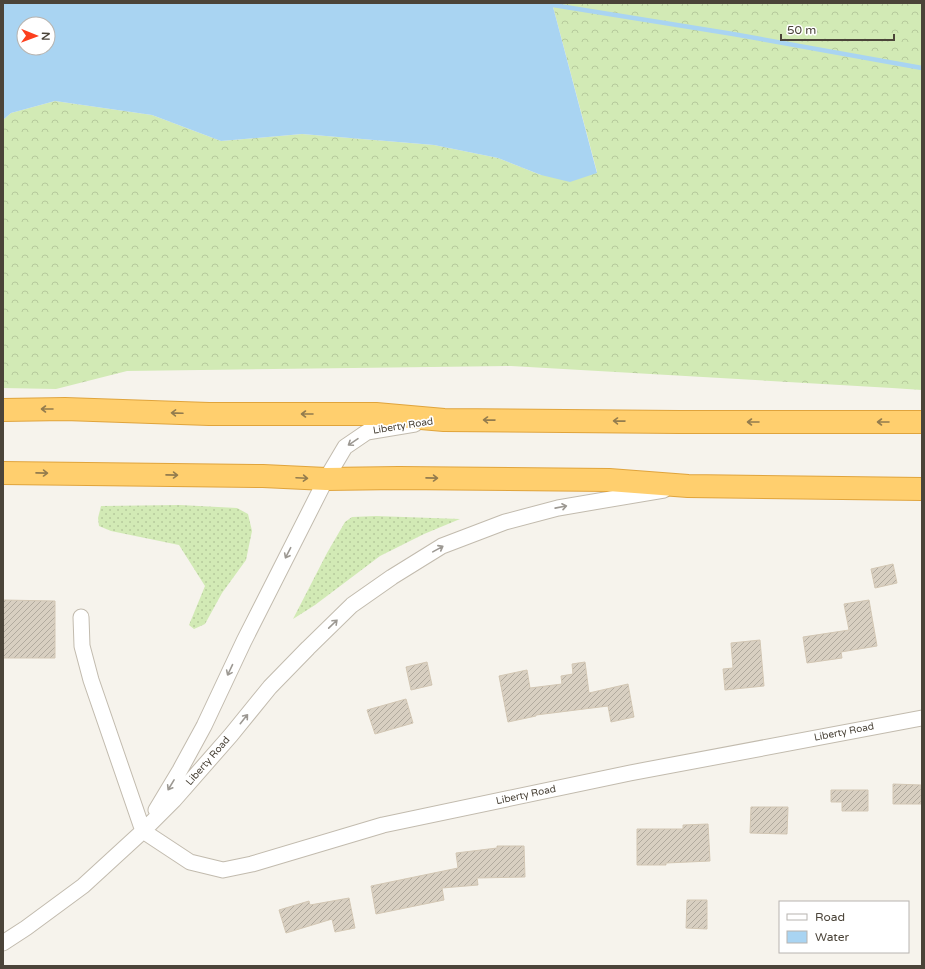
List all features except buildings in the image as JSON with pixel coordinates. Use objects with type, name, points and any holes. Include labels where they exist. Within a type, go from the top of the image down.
[{"type":"highway","points":[[3,410],[65,409],[209,414],[376,414],[444,420],[922,422]]},
{"type":"highway","points":[[3,473],[263,476],[326,479],[399,478],[608,480],[688,486],[922,489]]},
{"type":"street","name":"Liberty Road","points":[[143,831],[180,770],[204,726],[244,641],[326,479],[345,447],[367,432],[444,420]]},
{"type":"street","name":"Liberty Road","points":[[3,943],[84,886],[143,831],[174,800],[231,735],[270,686],[352,605],[392,577],[442,546],[505,522],[558,508],[688,486]]},
{"type":"street","points":[[81,617],[82,646],[91,680],[143,831]]},
{"type":"street","name":"Liberty Road","points":[[143,831],[190,862],[223,870],[252,864],[390,823],[630,773],[922,718]]},
{"type":"green space","points":[[552,3],[922,3],[922,390],[511,366],[127,371],[56,389],[3,388],[3,120],[11,113],[55,101],[152,115],[221,141],[302,134],[434,145],[498,158],[541,175],[597,172]]},
{"type":"green space","points":[[180,505],[237,508],[248,514],[252,531],[246,560],[222,593],[205,624],[194,629],[189,625],[205,586],[179,545],[111,531],[99,526],[98,518],[101,506]]},
{"type":"green space","points":[[376,516],[460,519],[424,534],[380,556],[315,605],[293,619],[327,553],[345,522],[352,517]]},
{"type":"water","points":[[3,3],[552,3],[597,173],[570,182],[541,175],[498,158],[434,145],[302,134],[221,141],[152,115],[55,101],[11,113],[3,120]]},
{"type":"waterway","points":[[547,5],[733,34],[922,68]]}]
